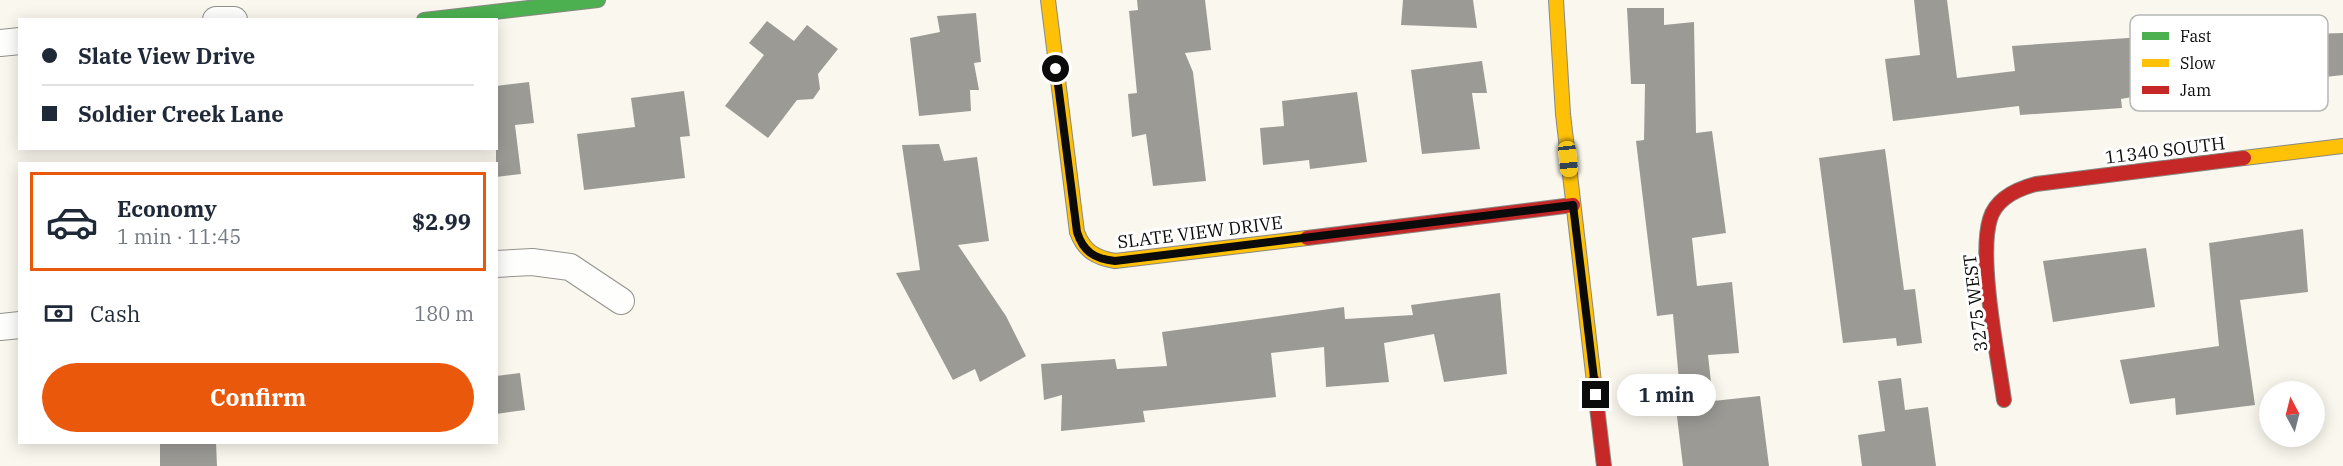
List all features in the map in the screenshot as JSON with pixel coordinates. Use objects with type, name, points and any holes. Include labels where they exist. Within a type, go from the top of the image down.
[{"type":"street","points":[[441,18],[598,0]]},
{"type":"street","name":"SLATE VIEW DRIVE","points":[[1048,0],[1077,232],[1081,244],[1090,254],[1102,260],[1115,261],[1573,205]]},
{"type":"street","points":[[1556,0],[1558,62],[1604,466]]},
{"type":"street","points":[[0,44],[18,41]]},
{"type":"street","name":"11340 SOUTH","points":[[1998,205],[2008,195],[2036,184],[2343,146]]},
{"type":"street","name":"3275 WEST","points":[[1998,205],[1986,232],[1986,247],[2004,399]]},
{"type":"street","points":[[498,264],[532,262],[570,267],[621,301]]},
{"type":"street","points":[[0,327],[18,325]]},
{"type":"building","points":[[1137,0],[1205,0],[1211,50],[1185,53],[1193,72],[1206,181],[1153,186],[1146,134],[1132,137],[1128,94],[1137,93],[1129,11],[1138,10]]},
{"type":"building","points":[[1403,0],[1473,0],[1477,28],[1401,25]]},
{"type":"building","points":[[1914,0],[1947,0],[1957,78],[2015,71],[2012,46],[2130,38],[2130,97],[2121,99],[2122,108],[2020,115],[2019,106],[1893,121],[1885,59],[1920,55]]},
{"type":"building","points":[[1627,8],[1664,8],[1664,25],[1694,22],[1696,133],[1712,131],[1726,233],[1692,238],[1697,286],[1732,282],[1739,353],[1708,355],[1713,401],[1760,396],[1769,466],[1683,466],[1674,392],[1680,392],[1673,314],[1657,316],[1636,141],[1644,140],[1645,84],[1631,84]]},
{"type":"building","points":[[976,13],[981,62],[974,63],[979,90],[970,90],[971,111],[919,116],[910,38],[940,32],[937,16]]},
{"type":"building","points":[[767,21],[794,41],[807,25],[838,49],[818,74],[820,89],[813,99],[797,100],[768,138],[725,106],[764,55],[749,43]]},
{"type":"building","points":[[2328,33],[2343,33],[2343,75],[2328,77]]},
{"type":"building","points":[[1482,61],[1487,93],[1472,93],[1480,149],[1422,154],[1411,70]]},
{"type":"building","points":[[529,82],[534,123],[515,125],[521,174],[498,177],[496,150],[498,150],[498,86]]},
{"type":"building","points":[[684,91],[690,136],[680,137],[685,178],[584,190],[577,134],[635,127],[631,98]]},
{"type":"building","points":[[1357,92],[1367,162],[1310,169],[1309,160],[1263,165],[1260,128],[1284,126],[1282,101]]},
{"type":"building","points":[[939,144],[944,161],[977,157],[989,241],[958,245],[1006,316],[1026,356],[980,382],[975,369],[953,380],[896,273],[920,270],[902,145]]},
{"type":"building","points":[[1885,149],[1904,290],[1915,289],[1922,343],[1897,346],[1896,338],[1843,343],[1819,158]]},
{"type":"building","points":[[2303,229],[2308,292],[2240,300],[2255,405],[2176,415],[2175,398],[2130,404],[2120,360],[2219,346],[2209,243]]},
{"type":"building","points":[[2146,248],[2155,307],[2053,322],[2043,261]]},
{"type":"building","points":[[1500,293],[1507,374],[1444,382],[1434,334],[1384,343],[1389,382],[1326,387],[1324,347],[1271,353],[1276,397],[1143,411],[1145,422],[1061,431],[1062,395],[1044,400],[1041,364],[1115,359],[1117,369],[1167,366],[1162,332],[1344,307],[1345,319],[1413,315],[1411,305]]},
{"type":"building","points":[[520,373],[525,410],[498,414],[498,376]]},
{"type":"building","points":[[1901,378],[1905,410],[1928,407],[1936,466],[1862,466],[1858,435],[1885,431],[1878,381]]},
{"type":"building","points":[[160,444],[216,444],[217,466],[160,466]]},
{"type":"traffic: fast","points":[[441,18],[598,0]]},
{"type":"traffic: slow","points":[[1048,0],[1077,232],[1087,249],[1096,256],[1115,261],[1307,238]]},
{"type":"traffic: slow","points":[[1556,0],[1563,114],[1594,382]]},
{"type":"traffic: slow","points":[[2244,158],[2343,146]]},
{"type":"traffic: jam","points":[[2004,400],[1990,308],[1986,258],[1990,219],[2002,200],[2036,184],[2244,158]]},
{"type":"traffic: jam","points":[[1307,238],[1573,205]]},
{"type":"traffic: jam","points":[[1594,382],[1604,466]]},
{"type":"route","points":[[1056,69],[1077,232],[1081,244],[1090,254],[1102,260],[1115,261],[1573,205],[1596,395]]}]
